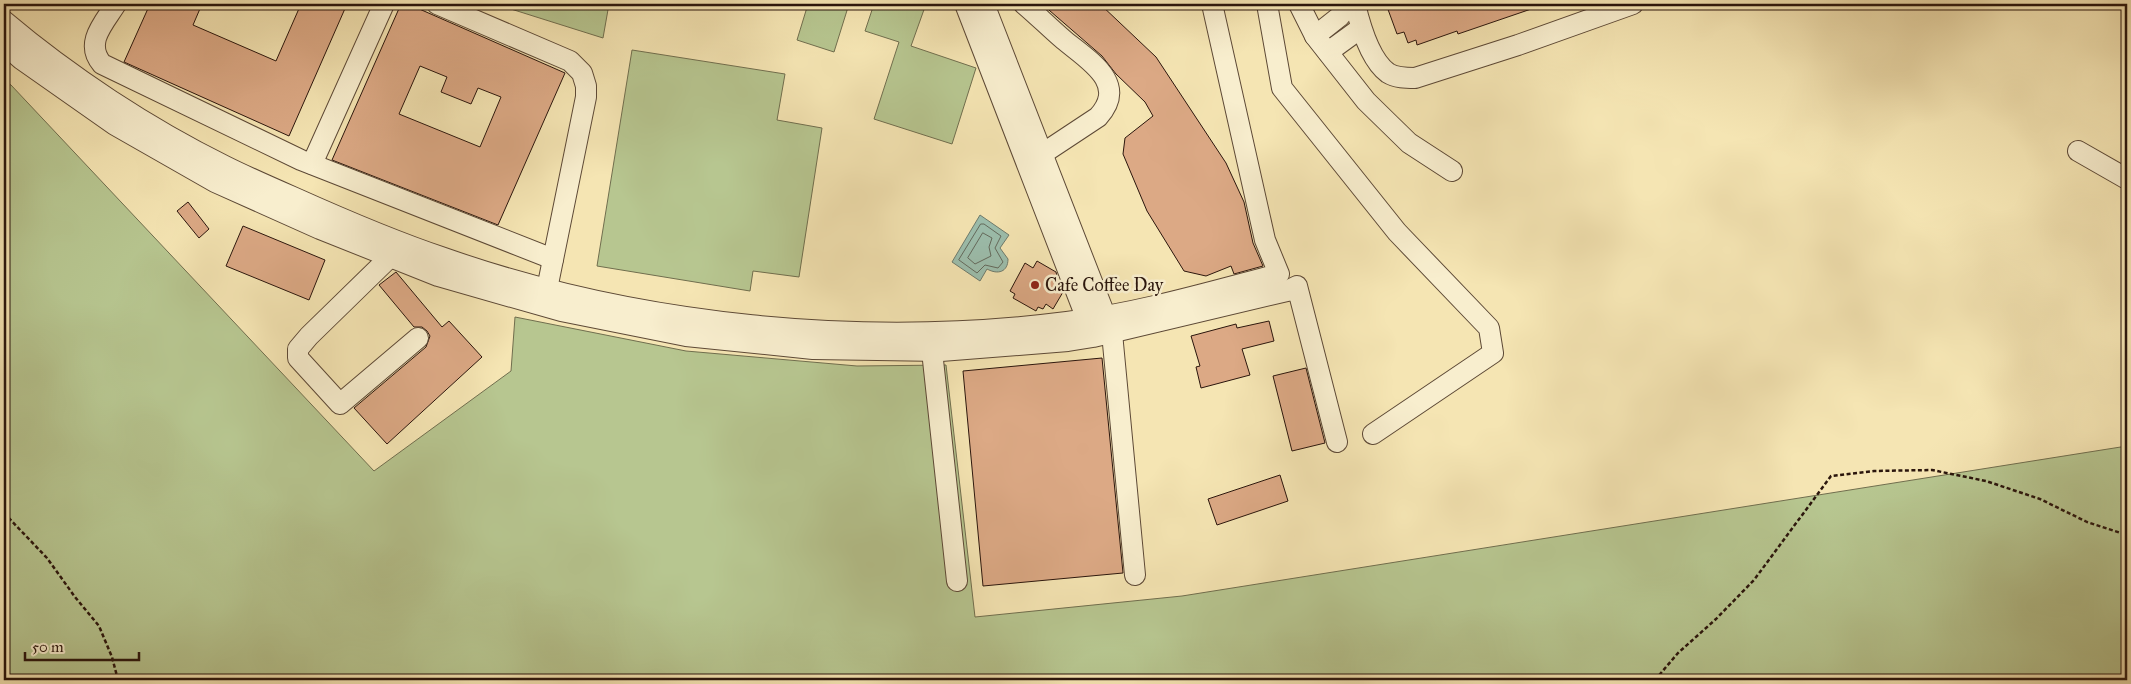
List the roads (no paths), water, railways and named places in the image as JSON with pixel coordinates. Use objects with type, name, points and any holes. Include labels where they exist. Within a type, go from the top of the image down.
[{"type":"lane","points":[[116,4],[96,35],[94,48],[96,57],[102,64],[312,164],[554,259]]},
{"type":"lane","points":[[312,164],[384,4]]},
{"type":"lane","points":[[437,4],[570,60],[582,74],[586,86],[582,126],[547,289]]},
{"type":"lane","points":[[965,4],[1035,159]]},
{"type":"lane","points":[[984,4],[1035,159],[1099,326],[1135,575]]},
{"type":"lane","points":[[1024,4],[1099,67],[1107,83],[1109,93],[1108,104],[1098,117],[1035,159]]},
{"type":"lane","points":[[4,44],[21,59],[115,125],[215,182],[320,229],[438,276],[561,312],[686,336],[814,349],[932,351],[1068,341],[1099,326],[1279,274],[1265,240],[1212,4]]},
{"type":"lane","points":[[1267,4],[1282,88],[1397,232],[1489,328],[1493,353],[1373,434]]},
{"type":"lane","points":[[1299,4],[1315,36],[1366,101],[1409,143],[1452,171]]},
{"type":"lane","points":[[1315,36],[1339,18],[1350,4]]},
{"type":"lane","points":[[1355,4],[1361,28],[1378,64],[1389,74],[1401,78],[1414,78],[1518,45],[1633,4]]},
{"type":"lane","points":[[4,21],[32,45],[125,110],[224,166],[327,212],[444,258],[565,294],[689,318],[814,331],[940,333],[1099,326],[1287,291],[1298,286],[1337,442]]},
{"type":"lane","points":[[1328,52],[1361,28]]},
{"type":"lane","points":[[2078,151],[2127,179]]},
{"type":"lane","points":[[390,256],[309,336],[298,349],[298,358],[340,404],[418,338]]},
{"type":"lane","points":[[932,351],[957,580]]},
{"type":"water","points":[[980,215],[1009,235],[1000,248],[1008,259],[1006,267],[998,272],[987,269],[980,281],[952,262]]},
{"type":"place","name":"Cafe Coffee Day","points":[[1035,285]]}]
